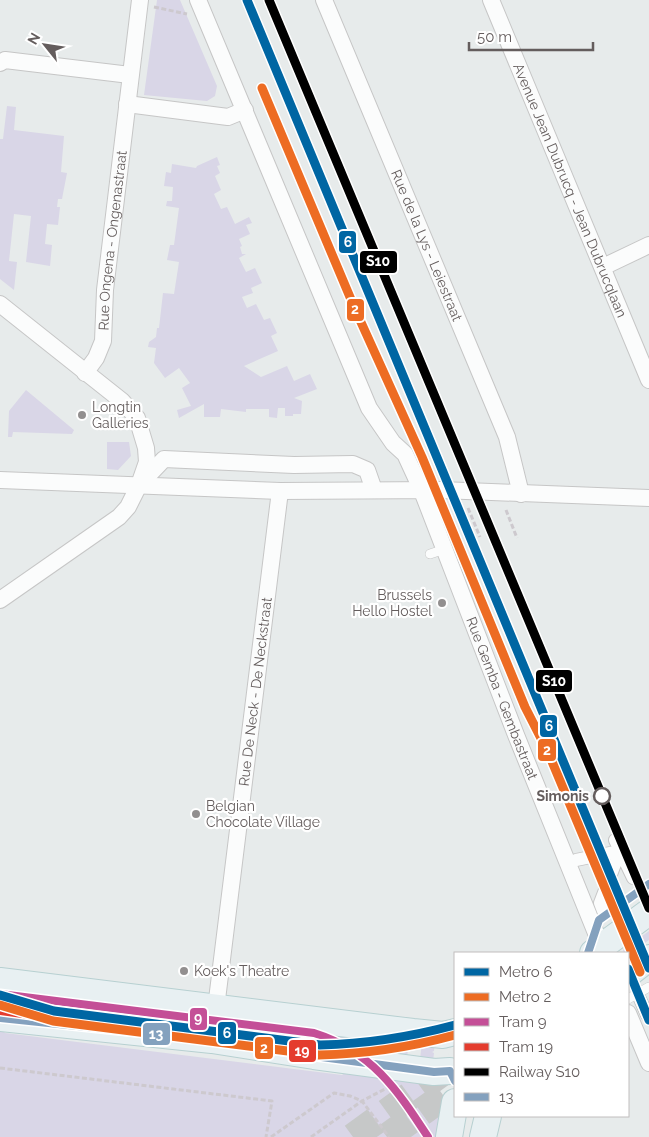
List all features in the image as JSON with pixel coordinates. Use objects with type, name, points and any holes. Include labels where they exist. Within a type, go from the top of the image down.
[{"type":"main road","points":[[595,947],[649,912]]},
{"type":"main road","points":[[629,973],[649,958]]},
{"type":"main road","points":[[0,980],[443,1035],[454,1032]]},
{"type":"main road","points":[[0,1018],[212,1040],[452,1076],[447,1052],[454,1038]]},
{"type":"main road","points":[[307,1055],[322,1048],[325,1038],[312,1019]]},
{"type":"main road","points":[[449,1137],[454,1108]]},
{"type":"main road","points":[[483,1137],[488,1117]]},
{"type":"street","name":"Rue Gemba - Gembastraat","points":[[198,0],[369,408],[392,443],[405,454],[422,491],[438,552],[516,735],[595,947]]},
{"type":"street","name":"Rue de la Lys - Leiestraat","points":[[324,0],[507,437],[519,494]]},
{"type":"street","name":"Avenue Jean Dubrucq - Jean Dubrucqlaan","points":[[491,0],[649,380]]},
{"type":"street","name":"Rue Ongena - Ongenastraat","points":[[85,373],[96,358],[103,341],[105,290],[139,2]]},
{"type":"street","points":[[0,63],[5,60],[130,75]]},
{"type":"street","points":[[126,104],[228,117],[245,110]]},
{"type":"street","points":[[603,267],[649,245]]},
{"type":"street","points":[[0,304],[122,402],[136,418],[146,448],[147,462],[139,485],[128,507],[119,516],[0,600]]},
{"type":"street","points":[[139,485],[164,459],[294,464],[353,464],[367,470],[374,490]]},
{"type":"street","points":[[0,480],[280,491],[441,490],[649,498]]},
{"type":"street","name":"Rue De Neck - De Neckstraat","points":[[212,1040],[280,491]]},
{"type":"street","points":[[576,860],[618,846]]},
{"type":"street","points":[[618,846],[632,878]]},
{"type":"street","points":[[600,906],[618,846]]},
{"type":"street","points":[[641,1008],[649,1063]]},
{"type":"lane","points":[[595,947],[599,920],[649,884]]},
{"type":"lane","points":[[641,1008],[638,995],[649,987]]},
{"type":"path","points":[[139,2],[189,15]]},
{"type":"path","points":[[468,508],[480,537]]},
{"type":"path","points":[[506,510],[517,538]]},
{"type":"path","points":[[0,1068],[272,1101],[266,1137]]},
{"type":"path","points":[[311,1137],[362,1101],[392,1085]]},
{"type":"path","points":[[271,1137],[334,1093],[350,1096],[362,1101],[389,1137]]},
{"type":"shaded area","points":[[157,0],[180,0],[217,86],[215,96],[207,101],[144,95]]},
{"type":"shaded area","points":[[7,106],[16,107],[14,130],[64,136],[61,172],[67,173],[62,199],[58,199],[57,207],[60,207],[58,225],[47,224],[45,244],[52,245],[50,266],[26,262],[31,216],[14,214],[9,261],[17,262],[14,290],[0,279],[0,139],[3,139]]},
{"type":"shaded area","points":[[217,157],[220,165],[217,166],[220,173],[215,176],[221,190],[214,194],[221,209],[227,207],[235,224],[249,217],[252,223],[246,225],[250,234],[239,239],[242,246],[240,247],[242,254],[246,254],[239,258],[246,272],[255,268],[262,283],[251,288],[253,293],[242,297],[247,308],[256,304],[264,320],[270,318],[277,333],[271,336],[278,351],[244,366],[261,377],[287,366],[294,381],[310,374],[317,389],[294,398],[302,401],[301,414],[285,416],[285,408],[278,408],[277,418],[269,417],[269,409],[246,409],[246,412],[221,409],[220,417],[204,417],[204,404],[179,418],[177,410],[191,406],[182,388],[190,383],[179,368],[165,378],[154,363],[156,348],[148,347],[149,342],[156,337],[157,328],[159,328],[163,293],[174,294],[179,262],[167,260],[170,245],[174,245],[179,208],[166,206],[167,201],[172,201],[173,187],[164,186],[166,172],[171,173],[172,164],[196,168]]},
{"type":"shaded area","points":[[26,390],[74,430],[72,434],[13,432],[12,437],[8,437],[9,411]]},
{"type":"shaded area","points":[[107,442],[129,442],[131,456],[118,470],[107,469]]},
{"type":"shaded area","points":[[649,931],[649,940],[629,954],[629,952],[624,952],[623,950]]},
{"type":"shaded area","points":[[0,988],[201,1016],[202,1026],[0,1008]]},
{"type":"shaded area","points":[[228,1020],[289,1026],[287,1041],[227,1033],[225,1025]]},
{"type":"shaded area","points":[[0,1027],[5,1033],[342,1075],[349,1069],[435,1085],[440,1090],[444,1103],[440,1137],[0,1137]]},
{"type":"shaded area","points":[[299,1030],[314,1030],[314,1040],[309,1045],[299,1042],[297,1034]]},
{"type":"shaded area","points":[[327,1030],[409,1039],[407,1058],[325,1046]]},
{"type":"shaded area","points":[[422,1041],[435,1042],[434,1051],[432,1052],[434,1053],[433,1061],[420,1060]]},
{"type":"tunnel","points":[[353,1137],[454,1064]]},
{"type":"tunnel","points":[[387,1137],[454,1089]]},
{"type":"metro line","name":"6","points":[[247,0],[649,968]]},
{"type":"metro line","name":"2","points":[[262,88],[355,309],[422,457],[525,707],[548,752],[640,972]]},
{"type":"metro line","name":"6","points":[[629,971],[649,1020]]},
{"type":"metro line","name":"6","points":[[0,995],[54,1011],[320,1045],[388,1039],[454,1025]]},
{"type":"metro line","name":"2","points":[[0,1005],[53,1021],[319,1055],[388,1049],[454,1035]]},
{"type":"tram line","name":"9","points":[[0,994],[314,1033],[352,1050],[367,1061],[393,1088],[428,1137]]},
{"type":"tram line","name":"19","points":[[0,1011],[315,1053],[404,1047],[454,1033]]},
{"type":"rail line","name":"S10","points":[[269,0],[649,908]]},
{"type":"transit line","name":"13","points":[[588,952],[599,920],[649,884]]},
{"type":"transit line","name":"13","points":[[0,1018],[212,1040],[434,1072],[450,1071],[454,1079]]},
{"type":"place","name":"Longtin Galleries","points":[[82,415]]},
{"type":"place","name":"Brussels Hello Hostel","points":[[442,603]]},
{"type":"place","name":"Simonis","points":[[602,796]]},
{"type":"place","name":"Belgian Chocolate Village","points":[[196,814]]},
{"type":"place","name":"Koek's Theatre","points":[[184,971]]}]
